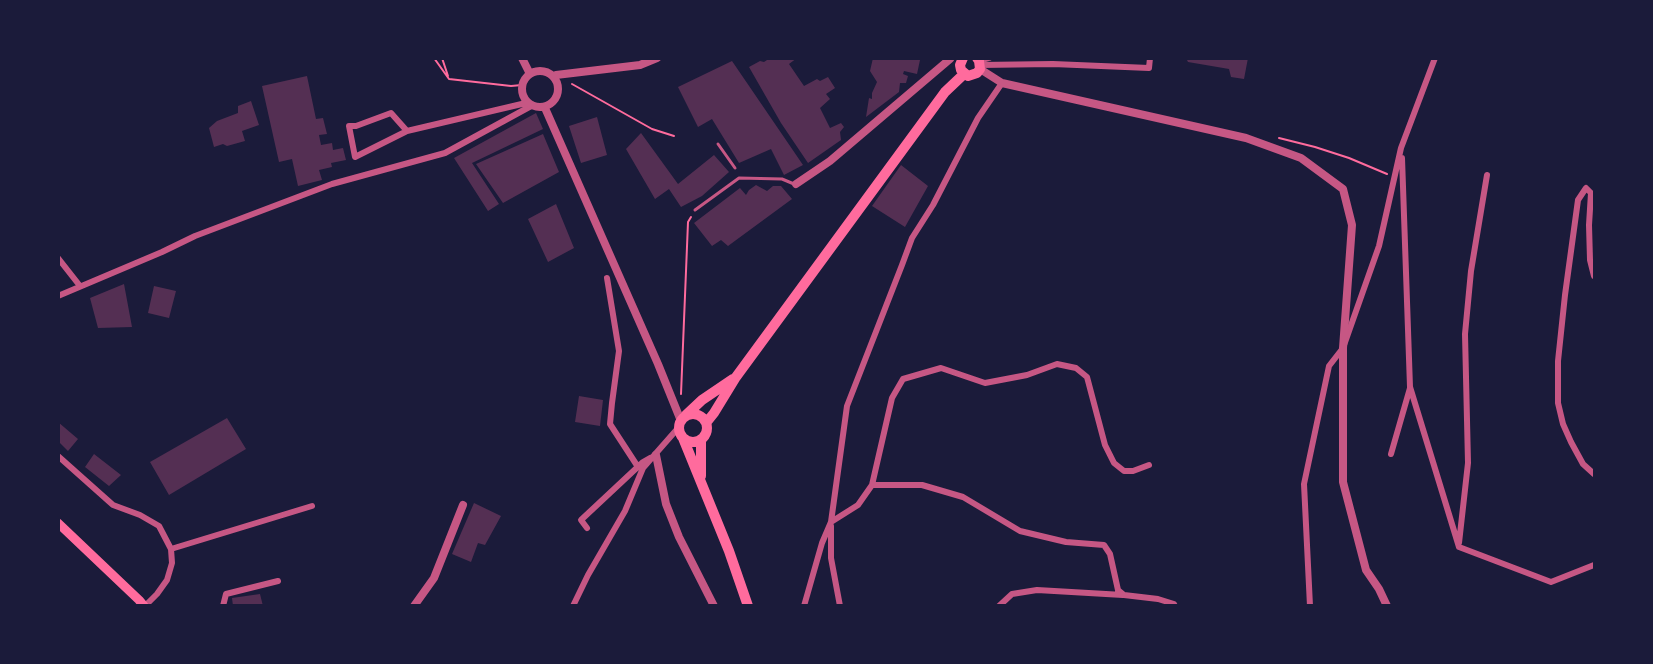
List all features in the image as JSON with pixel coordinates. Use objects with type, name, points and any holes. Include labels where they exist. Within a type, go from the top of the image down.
[{"type":"highway","points":[[955,59],[964,74],[968,76],[973,75],[981,62]]},
{"type":"highway","points":[[702,485],[701,440],[706,432],[706,423],[736,377],[945,92],[964,74]]},
{"type":"highway","points":[[736,377],[702,400],[682,421],[680,433],[729,551],[748,606]]},
{"type":"highway","points":[[682,421],[694,414],[700,416],[706,423]]},
{"type":"highway","points":[[683,438],[694,442],[701,440]]},
{"type":"main road","points":[[58,523],[141,604]]},
{"type":"street","points":[[522,58],[530,74]]},
{"type":"street","points":[[555,76],[559,87],[556,99],[545,108],[540,109],[522,97],[522,85],[535,71],[555,76],[657,58]]},
{"type":"street","points":[[981,62],[1149,68],[1150,58]]},
{"type":"street","points":[[1310,606],[1304,484],[1329,366],[1343,348],[1379,246],[1401,148],[1435,58]]},
{"type":"street","points":[[796,184],[830,161],[955,59]]},
{"type":"street","points":[[981,62],[1002,83],[1246,138],[1301,158],[1343,189],[1352,225],[1343,348],[1343,482],[1366,570],[1379,589],[1385,606]]},
{"type":"street","points":[[840,606],[831,558],[831,522],[848,406],[912,238],[933,205],[978,118],[1002,83]]},
{"type":"street","points":[[407,131],[392,113],[356,126],[349,126],[355,157],[407,131],[530,104]]},
{"type":"street","points":[[58,296],[195,236],[332,184],[445,153],[530,104]]},
{"type":"street","points":[[545,108],[682,421],[643,468],[625,511],[573,606]]},
{"type":"street","points":[[1401,148],[1410,387],[1459,547]]},
{"type":"street","points":[[1459,547],[1468,463],[1465,334],[1471,271],[1487,175]]},
{"type":"street","points":[[1594,276],[1590,260],[1591,193],[1586,188],[1578,200],[1565,295],[1558,361],[1558,403],[1563,424],[1571,442],[1583,464],[1594,474]]},
{"type":"street","points":[[58,258],[80,286]]},
{"type":"street","points":[[607,278],[619,351],[610,424],[638,467]]},
{"type":"street","points":[[804,606],[822,543],[831,522],[858,505],[872,485],[892,398],[903,379],[941,368],[985,383],[1027,375],[1057,363],[1076,368],[1087,377],[1105,445],[1114,463],[1124,471],[1133,471],[1149,465]]},
{"type":"street","points":[[1391,454],[1410,387]]},
{"type":"street","points":[[587,528],[581,520],[642,462],[656,455]]},
{"type":"street","points":[[656,455],[666,504],[679,537],[714,606]]},
{"type":"street","points":[[58,456],[113,505],[140,515],[159,526],[171,549],[172,563],[167,580],[157,594],[141,604]]},
{"type":"street","points":[[872,485],[922,485],[963,497],[1020,531],[1066,542],[1104,545],[1110,555],[1118,590],[1124,595]]},
{"type":"street","points":[[414,606],[434,578],[463,505]]},
{"type":"street","points":[[171,549],[312,506]]},
{"type":"street","points":[[1459,547],[1551,582],[1594,565]]},
{"type":"street","points":[[223,606],[226,594],[278,581]]},
{"type":"street","points":[[999,606],[1012,594],[1037,590],[1124,595],[1158,599],[1175,606]]},
{"type":"lane","points":[[718,144],[735,168]]},
{"type":"lane","points":[[695,210],[739,178],[782,179],[796,184]]},
{"type":"path","points":[[434,58],[449,79],[511,86],[522,85]]},
{"type":"path","points":[[442,58],[449,79]]},
{"type":"path","points":[[555,76],[652,129],[674,136]]},
{"type":"path","points":[[1273,138],[1282,138],[1315,147],[1349,158],[1383,173],[1395,175]]},
{"type":"path","points":[[681,399],[688,222]]},
{"type":"building","points":[[770,58],[797,58],[789,64],[804,86],[817,79],[820,81],[828,77],[835,88],[826,94],[830,99],[820,108],[830,128],[841,123],[844,127],[840,132],[841,140],[808,163],[781,123],[749,67]]},
{"type":"building","points":[[873,58],[920,60],[917,74],[904,71],[903,74],[908,76],[906,83],[900,83],[899,92],[866,117],[869,98],[872,99],[877,82],[870,71]]},
{"type":"building","points":[[1186,58],[1248,58],[1244,79],[1231,77],[1229,69],[1188,62]]},
{"type":"building","points":[[732,61],[803,165],[784,175],[771,149],[739,163],[712,119],[698,127],[678,87]]},
{"type":"building","points":[[307,76],[316,119],[323,118],[327,134],[319,135],[321,145],[332,143],[333,150],[343,148],[346,160],[331,163],[332,167],[319,170],[322,180],[298,186],[292,159],[279,162],[262,86]]},
{"type":"building","points":[[251,101],[259,125],[242,131],[245,141],[214,147],[209,128],[217,121],[238,113],[238,106]]},
{"type":"building","points":[[536,113],[543,129],[472,163],[499,204],[488,211],[454,158]]},
{"type":"building","points":[[597,117],[607,155],[581,163],[569,126]]},
{"type":"building","points":[[641,133],[678,184],[714,155],[729,172],[702,196],[681,207],[669,189],[655,199],[626,149]]},
{"type":"building","points":[[543,134],[559,172],[503,203],[476,164]]},
{"type":"building","points":[[901,165],[928,186],[905,227],[872,206]]},
{"type":"building","points":[[756,185],[767,191],[773,186],[781,186],[792,199],[728,246],[721,240],[712,246],[694,223],[740,188],[746,195]]},
{"type":"building","points":[[556,204],[574,248],[548,262],[528,219]]},
{"type":"building","points":[[124,284],[132,327],[98,328],[90,298]]},
{"type":"building","points":[[154,286],[176,291],[169,318],[148,313]]},
{"type":"building","points":[[579,396],[603,400],[600,426],[575,422]]},
{"type":"building","points":[[227,418],[246,449],[169,495],[150,462]]},
{"type":"building","points":[[58,422],[78,439],[68,451],[58,441]]},
{"type":"building","points":[[94,454],[121,475],[109,486],[85,467]]},
{"type":"building","points":[[474,503],[501,516],[485,545],[478,543],[471,562],[452,554]]},
{"type":"building","points":[[260,594],[263,606],[233,606],[232,598]]}]
